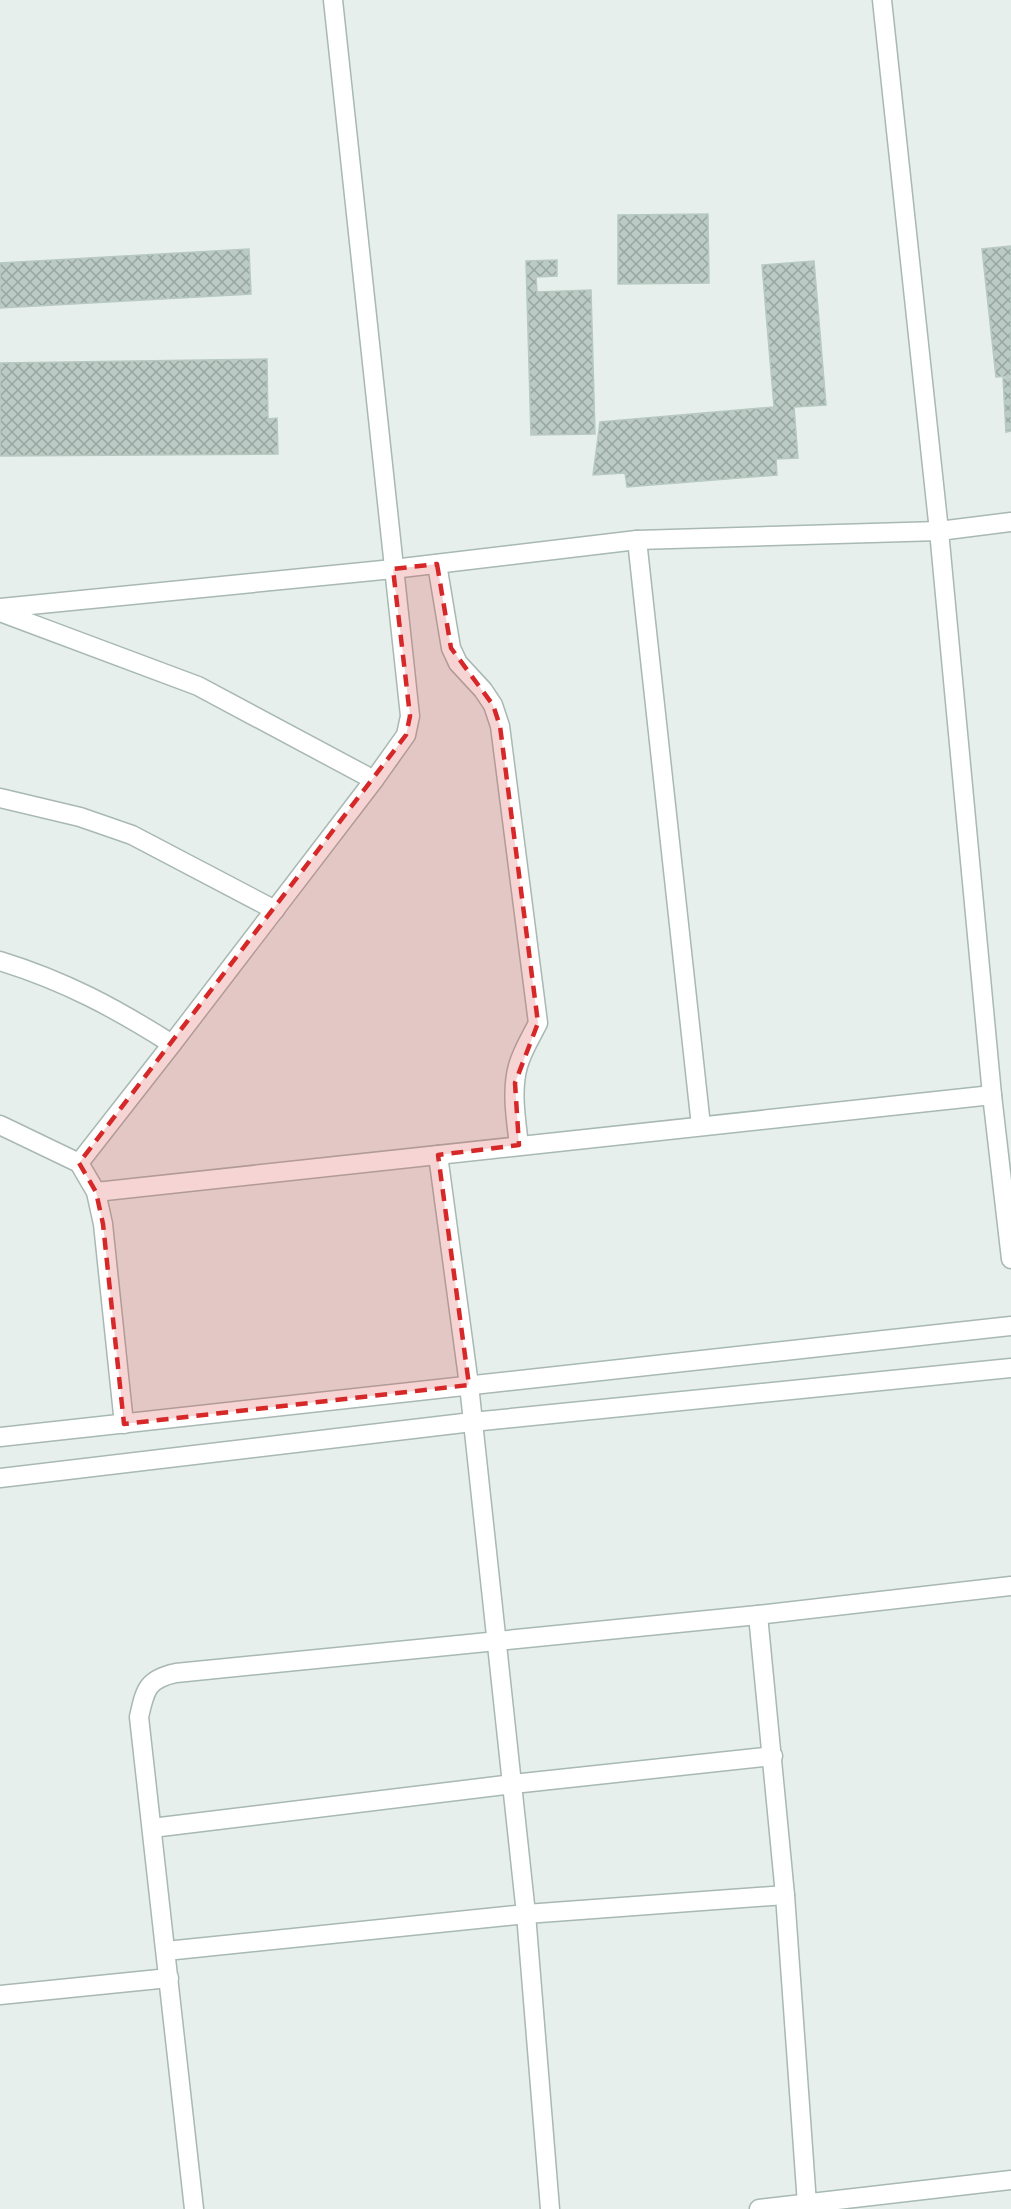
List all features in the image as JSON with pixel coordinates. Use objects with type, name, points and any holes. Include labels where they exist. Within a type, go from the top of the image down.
[{"type":"street","points":[[79,1163],[275,910],[406,735],[410,716],[333,0]]},
{"type":"street","points":[[882,0],[939,531],[992,1095],[1011,1259]]},
{"type":"street","points":[[0,610],[393,569],[637,540],[939,531],[1011,522]]},
{"type":"street","points":[[637,540],[701,1126]]},
{"type":"street","points":[[437,564],[451,648],[458,663],[483,690],[493,705],[500,726],[538,1023],[518,1064],[514,1083],[519,1145]]},
{"type":"street","points":[[0,610],[198,686],[374,780]]},
{"type":"street","points":[[0,798],[80,817],[132,836],[275,910]]},
{"type":"street","points":[[0,961],[83,992],[172,1044]]},
{"type":"street","points":[[96,1192],[992,1095]]},
{"type":"street","points":[[0,1125],[79,1163],[96,1192],[103,1224],[124,1424]]},
{"type":"street","points":[[438,1155],[469,1385],[513,1784],[550,2209]]},
{"type":"street","points":[[0,1437],[1011,1326]]},
{"type":"street","points":[[0,1478],[472,1422],[1011,1368]]},
{"type":"street","points":[[194,2209],[139,1717],[143,1698],[149,1685],[160,1676],[758,1615],[1011,1586]]},
{"type":"street","points":[[758,1615],[785,1895],[807,2204]]},
{"type":"street","points":[[152,1828],[513,1784],[773,1756]]},
{"type":"street","points":[[166,1951],[526,1914],[785,1895]]},
{"type":"street","points":[[0,1995],[169,1978]]},
{"type":"street","points":[[759,2209],[807,2204],[880,2202],[1011,2180]]},
{"type":"highlighted area","points":[[437,564],[451,648],[493,705],[500,726],[538,1023],[515,1083],[519,1145],[438,1155],[469,1385],[124,1424],[103,1224],[96,1192],[79,1163],[406,735],[410,716],[393,569]]},
{"type":"building","points":[[708,214],[709,283],[618,284],[618,215]]},
{"type":"building","points":[[1011,246],[1011,376],[996,377],[982,249]]},
{"type":"building","points":[[249,249],[251,294],[0,308],[0,263]]},
{"type":"building","points":[[557,260],[557,276],[536,277],[537,292],[591,290],[595,434],[531,435],[526,261]]},
{"type":"building","points":[[814,261],[826,405],[794,407],[798,458],[776,459],[777,475],[627,487],[625,473],[593,475],[600,422],[774,407],[762,265]]},
{"type":"building","points":[[267,359],[268,419],[277,418],[278,454],[0,456],[0,363]]},
{"type":"building","points":[[1003,378],[1011,378],[1011,431],[1006,432]]}]
